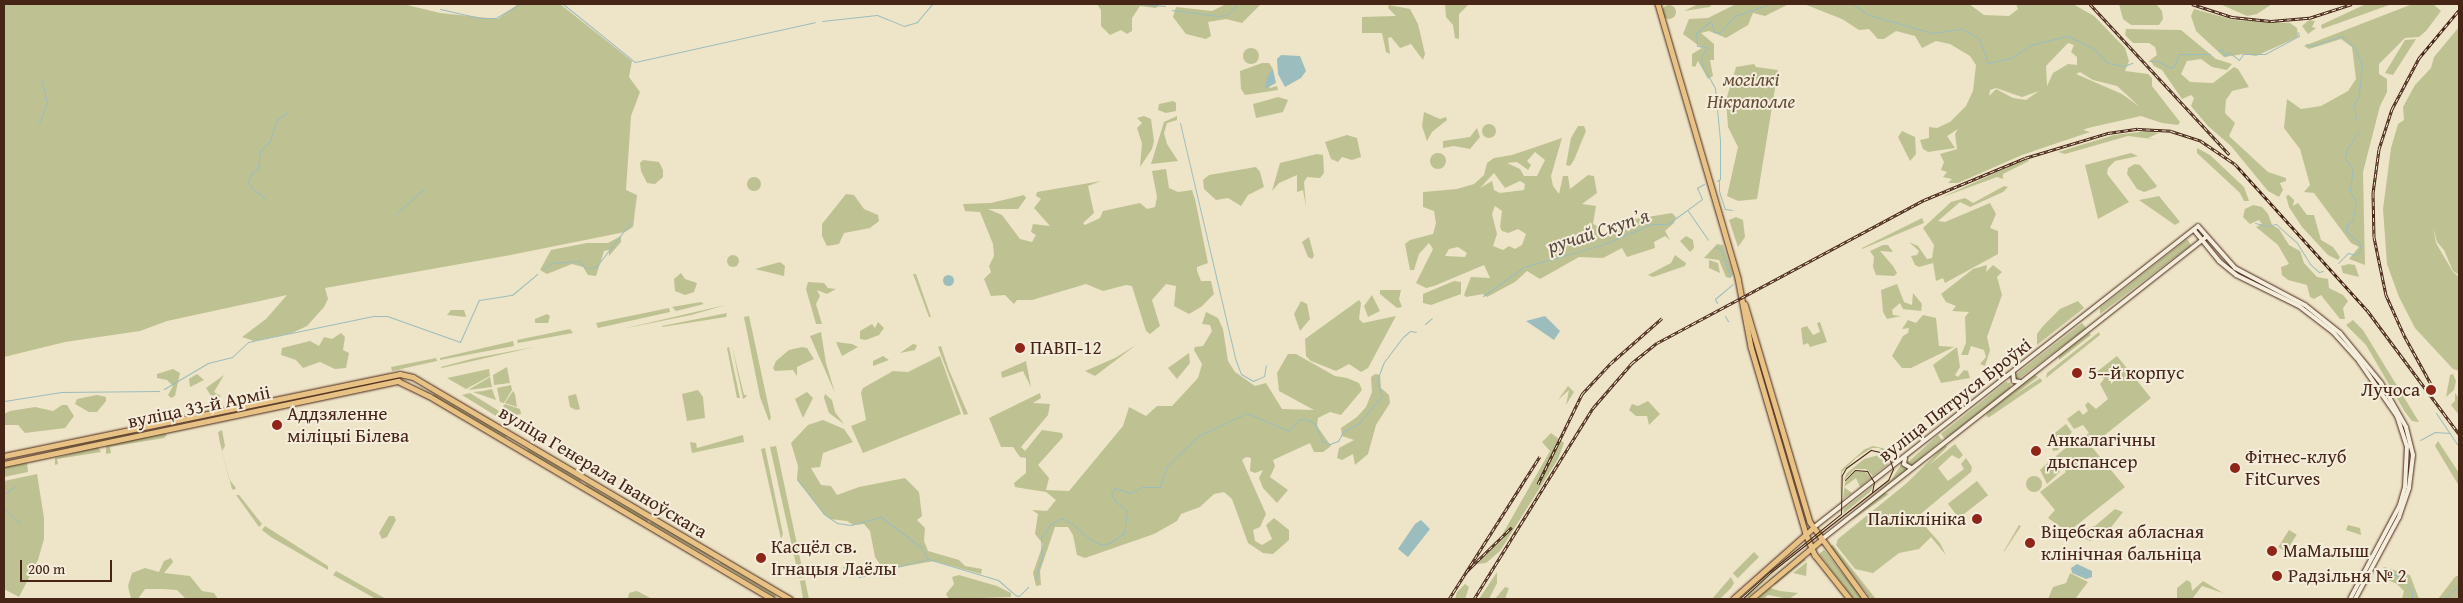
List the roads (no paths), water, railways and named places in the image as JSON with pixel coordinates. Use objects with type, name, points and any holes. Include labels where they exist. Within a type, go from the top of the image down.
[{"type":"main road","points":[[1658,4],[1744,304],[1813,528],[1866,599]]},
{"type":"main road","name":"вуліца Пятруся Броўкі","points":[[1733,599],[1813,528],[2004,381],[2198,226],[2206,237],[1911,468],[1751,599]]},
{"type":"main road","points":[[2194,230],[2236,275],[2299,306],[2328,327],[2350,348],[2397,416],[2408,457],[2405,487],[2396,513],[2350,599]]},
{"type":"main road","points":[[2206,237],[2235,268],[2313,310],[2340,333],[2386,390],[2406,427],[2413,456],[2409,488],[2399,517],[2355,599]]},
{"type":"main road","points":[[1746,310],[1751,347],[1811,548],[1850,599]]},
{"type":"main road","points":[[2014,373],[2014,380],[2020,382]]},
{"type":"main road","name":"вуліца Генерала Іваноўскага","points":[[400,374],[429,387],[790,599]]},
{"type":"main road","name":"вуліца 33-й Арміі","points":[[4,456],[314,390],[400,374]]},
{"type":"main road","points":[[2004,381],[2012,382],[2011,390]]},
{"type":"main road","name":"вуліца Генерала Іваноўскага","points":[[400,382],[425,394],[772,599]]},
{"type":"main road","name":"вуліца 33-й Арміі","points":[[4,464],[400,382]]},
{"type":"main road","points":[[425,394],[429,387]]},
{"type":"main road","points":[[322,389],[320,394],[323,397]]},
{"type":"main road","points":[[314,390],[318,394],[316,398]]},
{"type":"main road","points":[[1771,417],[1778,414]]},
{"type":"main road","points":[[139,427],[137,432],[141,435]]},
{"type":"main road","points":[[132,429],[135,432],[133,437]]},
{"type":"main road","points":[[1905,458],[1904,464],[1911,468]]},
{"type":"main road","points":[[578,485],[583,482],[582,477]]},
{"type":"main road","points":[[585,489],[584,483],[590,482]]},
{"type":"main road","points":[[710,563],[716,561],[715,556]]},
{"type":"main road","points":[[718,568],[717,562],[722,560]]},
{"type":"water","points":[[1281,55],[1300,56],[1306,71],[1301,78],[1285,87],[1278,74],[1277,59]]},
{"type":"water","points":[[1273,69],[1276,83],[1265,89],[1267,77]]},
{"type":"water","points":[[948,274],[954,280],[948,286],[942,280]]},
{"type":"water","points":[[1545,316],[1560,331],[1554,340],[1526,321]]},
{"type":"water","points":[[1421,520],[1430,529],[1408,557],[1398,549],[1415,524]]},
{"type":"water","points":[[2077,564],[2092,571],[2092,577],[2086,579],[2072,573],[2071,568]]},
{"type":"waterway","points":[[440,9],[480,18],[496,18],[519,4]]},
{"type":"waterway","points":[[563,4],[635,62],[815,22]]},
{"type":"waterway","points":[[822,21],[877,15],[904,26],[917,22],[932,4]]},
{"type":"waterway","points":[[1141,4],[1165,6]]},
{"type":"waterway","points":[[1172,10],[1219,16],[1227,15],[1238,4]]},
{"type":"waterway","name":"ручай Скупʼя","points":[[1717,181],[1720,179],[1720,140],[1715,88],[1702,65],[1701,57],[1707,47],[1697,46],[1696,33],[1711,21],[1714,32],[1720,32],[1735,16],[1770,4]]},
{"type":"waterway","name":"ручай Скупʼя","points":[[1853,4],[1869,15],[1932,33],[1962,29],[1979,38],[1988,63],[2011,58],[2031,45],[2068,36],[2093,48],[2108,63],[2124,66],[2132,63]]},
{"type":"waterway","name":"ручай Скупʼя","points":[[2218,51],[2222,49],[2225,56],[2229,52],[2239,60],[2243,54],[2265,54],[2299,36],[2298,32]]},
{"type":"waterway","points":[[2306,44],[2311,46],[2342,36],[2355,49],[2362,65],[2359,95],[2354,105],[2356,119]]},
{"type":"waterway","name":"ручай Скупʼя","points":[[2149,61],[2158,61],[2170,68],[2174,66],[2179,54],[2210,54]]},
{"type":"waterway","points":[[39,123],[47,103],[42,81]]},
{"type":"waterway","points":[[265,198],[252,188],[248,182],[250,175],[258,168],[260,151],[270,141],[277,120],[289,111]]},
{"type":"waterway","points":[[1180,123],[1236,361],[1241,374],[1253,381],[1264,376],[1266,365]]},
{"type":"waterway","points":[[2338,263],[2348,253],[2356,255],[2361,249],[2359,242],[2346,232],[2346,226],[2353,220],[2356,202],[2350,191],[2353,168],[2345,159],[2347,149],[2358,132]]},
{"type":"waterway","points":[[1719,180],[1719,191],[1725,209],[1732,210]]},
{"type":"waterway","name":"ручай Скупʼя","points":[[1483,296],[1524,267],[1604,244],[1652,224],[1668,224],[1702,199],[1697,188],[1704,184]]},
{"type":"waterway","points":[[396,214],[424,189]]},
{"type":"waterway","points":[[1688,211],[1708,240]]},
{"type":"waterway","points":[[543,269],[552,263],[579,261],[586,268],[596,267],[630,223]]},
{"type":"waterway","points":[[2255,223],[2267,226],[2276,224],[2297,243],[2310,264],[2319,272],[2323,271]]},
{"type":"waterway","points":[[1715,246],[1721,250],[1730,276]]},
{"type":"waterway","points":[[164,389],[208,363],[232,357],[248,342],[374,316],[387,316],[460,342],[479,300],[512,295],[537,274]]},
{"type":"waterway","points":[[1717,303],[1715,299],[1733,284]]},
{"type":"waterway","points":[[1725,316],[1728,321]]},
{"type":"waterway","name":"ручай Скупʼя","points":[[1425,324],[1432,318]]},
{"type":"waterway","name":"ручай Скупʼя","points":[[1035,580],[1042,557],[1041,538],[1050,525],[1061,518],[1073,524],[1091,540],[1102,545],[1110,543],[1124,533],[1127,511],[1115,501],[1111,493],[1115,488],[1130,493],[1142,487],[1160,487],[1167,466],[1198,436],[1247,413],[1289,431],[1299,419],[1309,420],[1316,425],[1322,441],[1330,444],[1338,441],[1343,432],[1359,423],[1382,396],[1377,380],[1384,362],[1403,337],[1410,331],[1416,332]]},
{"type":"waterway","points":[[4,401],[61,392],[159,391]]},
{"type":"waterway","points":[[2436,413],[2459,447]]},
{"type":"waterway","points":[[2420,440],[2435,432],[2450,433]]},
{"type":"waterway","name":"ручай Скупʼя","points":[[797,479],[824,514],[837,523],[851,525],[881,517],[922,548],[928,559],[998,580],[1015,595],[1019,596],[1028,587]]},
{"type":"waterway","points":[[4,494],[16,486]]},
{"type":"waterway","points":[[4,508],[20,523]]},
{"type":"waterway","points":[[843,567],[859,577],[927,559]]},
{"type":"waterway","points":[[2387,575],[2396,575],[2406,583],[2412,591],[2412,599]]},
{"type":"waterway","points":[[2444,599],[2459,585]]},
{"type":"tram line","points":[[1739,599],[1770,571],[1841,514],[1842,475],[1846,468],[1871,450],[1888,454],[1893,469],[1888,480],[1770,573],[1742,599]]},
{"type":"tram line","points":[[1845,480],[1855,470],[1867,471],[1874,482],[1872,492]]},
{"type":"railway","points":[[2090,4],[2229,154]]},
{"type":"railway","points":[[2192,4],[2232,17],[2271,21],[2309,18],[2352,4]]},
{"type":"railway","points":[[2431,384],[2404,335],[2386,295],[2374,237],[2373,193],[2379,149],[2392,109],[2419,58],[2459,10]]},
{"type":"railway","points":[[1474,599],[1593,408],[1632,363],[1657,343],[1924,200],[2025,158],[2108,133],[2138,129],[2171,131],[2201,141],[2235,164],[2367,310],[2459,434]]},
{"type":"railway","points":[[1538,484],[1582,394],[1611,363],[1662,318]]},
{"type":"railway","points":[[1449,599],[1540,456]]},
{"type":"railway","points":[[1466,572],[1512,527]]},
{"type":"place","name":"ПАВП-12","points":[[1020,348]]},
{"type":"place","name":"5--й корпус","points":[[2077,373]]},
{"type":"place","name":"Лучоса","points":[[2431,390]]},
{"type":"place","name":"Аддзяленне міліцыі Білева","points":[[277,425]]},
{"type":"place","name":"Анкалагічны дыспансер","points":[[2036,451]]},
{"type":"place","name":"Фітнес-клуб FitCurves","points":[[2235,468]]},
{"type":"place","name":"Паліклініка","points":[[1977,519]]},
{"type":"place","name":"Віцебская абласная клінічная бальніца","points":[[2030,543]]},
{"type":"place","name":"МаМалыш","points":[[2272,551]]},
{"type":"place","name":"Касцёл св. Ігнацыя Лаёлы","points":[[761,558]]},
{"type":"place","name":"Радзільня № 2","points":[[2277,576]]},
{"type":"park label","name":"могілкі Нікраполле","points":[[1751,91]]}]
